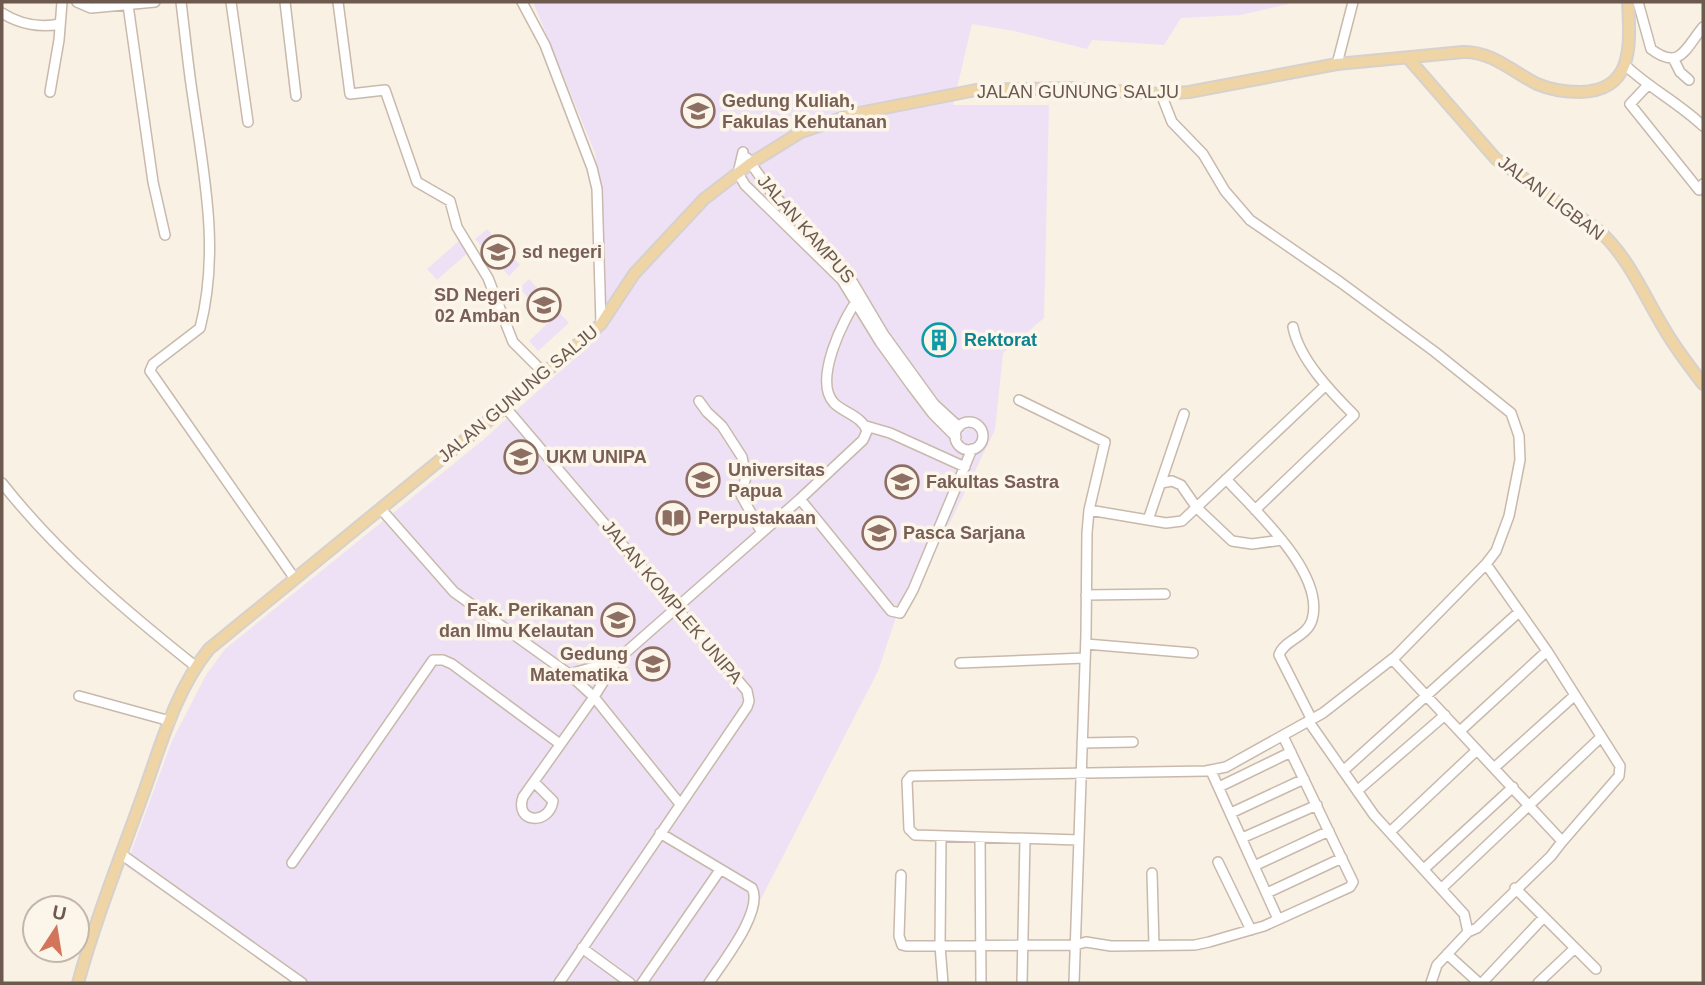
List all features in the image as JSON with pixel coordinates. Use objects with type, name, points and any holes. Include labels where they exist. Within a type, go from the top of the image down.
[{"type":"main road","points":[[1625,65],[1629,50],[1629,2]]},
{"type":"main road","name":"JALAN GUNUNG SALJU","points":[[78,983],[121,854],[170,721],[195,666],[222,637],[505,407],[601,324],[634,274],[704,199],[751,163],[801,132],[822,123],[877,109],[976,90],[1070,88],[1161,94],[1212,89],[1337,64],[1478,53],[1553,90],[1588,92],[1606,87],[1616,79],[1625,65]]},
{"type":"main road","name":"JALAN LIGBAN","points":[[1408,58],[1496,159],[1597,229],[1607,239],[1630,270],[1666,332],[1703,384]]},
{"type":"street","points":[[50,92],[62,2]]},
{"type":"street","points":[[77,2],[88,8],[155,2]]},
{"type":"street","points":[[181,2],[208,195],[210,257],[200,328],[151,366],[150,372],[295,579]]},
{"type":"street","points":[[231,2],[248,122]]},
{"type":"street","points":[[285,2],[296,96]]},
{"type":"street","points":[[338,2],[350,93],[385,90],[417,182],[450,201],[457,226],[488,278],[513,342],[544,373]]},
{"type":"street","points":[[522,2],[545,45],[592,168],[597,189],[601,324]]},
{"type":"street","points":[[1337,64],[1353,2]]},
{"type":"street","points":[[1638,2],[1651,49],[1674,60]]},
{"type":"street","points":[[128,5],[153,182],[165,235]]},
{"type":"street","points":[[2,13],[27,24],[60,24]]},
{"type":"street","points":[[1674,60],[1703,27]]},
{"type":"street","points":[[1674,60],[1680,72],[1689,80]]},
{"type":"street","points":[[1625,65],[1647,86],[1703,126]]},
{"type":"street","points":[[1647,86],[1630,103],[1699,190],[1703,184]]},
{"type":"street","points":[[1079,841],[915,835],[909,829],[906,785],[911,776],[1212,771],[1226,767],[1311,721],[1392,659],[1486,564],[1496,551],[1509,516],[1520,460],[1519,436],[1511,413],[1424,344],[1250,220],[1225,191],[1203,154],[1172,121],[1161,94]]},
{"type":"street","name":"JALAN KAMPUS","points":[[751,163],[771,192],[846,271],[858,299],[909,376],[957,432],[961,447],[972,449]]},
{"type":"street","name":"JALAN KAMPUS","points":[[738,173],[752,193],[830,266],[858,299]]},
{"type":"street","name":"JALAN KAMPUS","points":[[858,299],[836,337],[830,359],[827,389],[833,402],[866,426],[890,433],[965,467]]},
{"type":"street","points":[[846,320],[867,314]]},
{"type":"street","points":[[1255,510],[1354,415],[1311,364],[1293,327]]},
{"type":"street","points":[[1089,510],[1148,520],[1175,523],[1182,521],[1326,385]]},
{"type":"street","points":[[1019,400],[1105,442],[1089,510],[1087,533],[1086,644],[1074,983]]},
{"type":"street","points":[[699,401],[728,433],[742,457],[746,477],[741,495],[761,531]]},
{"type":"street","name":"JALAN KOMPLEK UNIPA","points":[[505,407],[747,691],[749,697],[747,708],[559,983]]},
{"type":"street","points":[[1148,520],[1184,414]]},
{"type":"street","name":"JALAN KAMPUS","points":[[800,499],[891,611],[897,614],[904,608],[913,590],[972,449],[981,443],[983,436],[981,430],[970,423],[957,432]]},
{"type":"street","points":[[534,782],[616,661],[863,440],[866,426]]},
{"type":"street","points":[[1226,479],[1282,540],[1303,569],[1313,610],[1312,621],[1306,631],[1283,647],[1279,655],[1311,721],[1357,791],[1464,914],[1468,932]]},
{"type":"street","points":[[2,483],[69,556],[147,628],[195,666]]},
{"type":"street","points":[[1161,483],[1177,483],[1197,508],[1232,541],[1252,544],[1282,540]]},
{"type":"street","points":[[381,509],[454,592],[569,674],[594,697],[680,804]]},
{"type":"street","points":[[1431,983],[1437,965],[1468,932],[1477,928],[1515,888],[1551,856],[1619,776],[1619,763],[1600,738],[1547,651],[1486,564]]},
{"type":"street","points":[[1086,595],[1165,594]]},
{"type":"street","points":[[1343,771],[1519,612]]},
{"type":"street","points":[[1086,644],[1193,653]]},
{"type":"street","points":[[1460,731],[1547,651]]},
{"type":"street","points":[[960,663],[1085,658]]},
{"type":"street","points":[[1392,659],[1555,832],[1561,843]]},
{"type":"street","points":[[292,863],[433,660],[452,664],[560,744]]},
{"type":"street","points":[[569,674],[616,661]]},
{"type":"street","points":[[1494,768],[1574,695]]},
{"type":"street","points":[[79,696],[170,721]]},
{"type":"street","points":[[1357,791],[1445,716]]},
{"type":"street","points":[[901,875],[900,942],[906,946],[1075,945],[1086,942],[1111,946],[1195,945],[1251,930],[1352,885],[1352,877],[1283,736]]},
{"type":"street","points":[[1442,888],[1600,738]]},
{"type":"street","points":[[1083,743],[1133,742]]},
{"type":"street","points":[[1390,832],[1477,750]]},
{"type":"street","points":[[1219,787],[1291,752]]},
{"type":"street","points":[[1212,771],[1278,919]]},
{"type":"street","points":[[1231,813],[1304,779]]},
{"type":"street","points":[[1424,869],[1513,787]]},
{"type":"street","points":[[1242,838],[1317,805]]},
{"type":"street","points":[[1254,866],[1329,831]]},
{"type":"street","points":[[660,832],[752,888],[756,900],[746,925],[709,983]]},
{"type":"street","points":[[941,837],[940,946],[943,983]]},
{"type":"street","points":[[980,838],[981,983]]},
{"type":"street","points":[[1022,983],[1024,839]]},
{"type":"street","points":[[121,854],[302,983]]},
{"type":"street","points":[[1266,893],[1342,858]]},
{"type":"street","points":[[1218,862],[1251,930]]},
{"type":"street","points":[[642,983],[720,870]]},
{"type":"street","points":[[1152,873],[1154,945]]},
{"type":"street","points":[[1515,888],[1596,969]]},
{"type":"street","points":[[1447,954],[1480,983],[1544,917]]},
{"type":"street","points":[[583,948],[630,983]]},
{"type":"street","points":[[1538,983],[1575,948]]},
{"type":"shaded area","name":"Universitas Papua","points":[[533,2],[1289,2],[1241,15],[1181,18],[1164,45],[1092,40],[1087,49],[972,24],[953,105],[1049,105],[1044,318],[1003,353],[995,430],[941,541],[927,544],[902,599],[878,671],[762,897],[712,983],[294,983],[126,866],[172,741],[206,675],[225,649],[483,440],[594,341],[606,278],[603,218],[595,153]]},
{"type":"shaded area","name":"sd negeri","points":[[487,229],[520,265],[509,276],[475,239]]},
{"type":"shaded area","name":"sd negeri","points":[[460,240],[470,251],[437,280],[427,269]]},
{"type":"shaded area","name":"SD Negeri 02 Amban","points":[[529,279],[569,323],[538,351],[529,341],[550,321],[519,288]]},
{"type":"place","name":"Gedung Kuliah, Fakulas Kehutanan","points":[[698,111]]},
{"type":"place","name":"sd negeri","points":[[498,252]]},
{"type":"place","name":"SD Negeri 02 Amban","points":[[544,305]]},
{"type":"place","name":"Rektorat","points":[[939,340]]},
{"type":"place","name":"UKM UNIPA","points":[[521,457]]},
{"type":"place","name":"Universitas Papua","points":[[703,480]]},
{"type":"place","name":"Fakultas Sastra","points":[[902,482]]},
{"type":"place","name":"Perpustakaan","points":[[673,518]]},
{"type":"place","name":"Pasca Sarjana","points":[[879,533]]},
{"type":"place","name":"Fak. Perikanan dan Ilmu Kelautan","points":[[618,620]]},
{"type":"place","name":"Gedung Matematika","points":[[653,664]]}]
